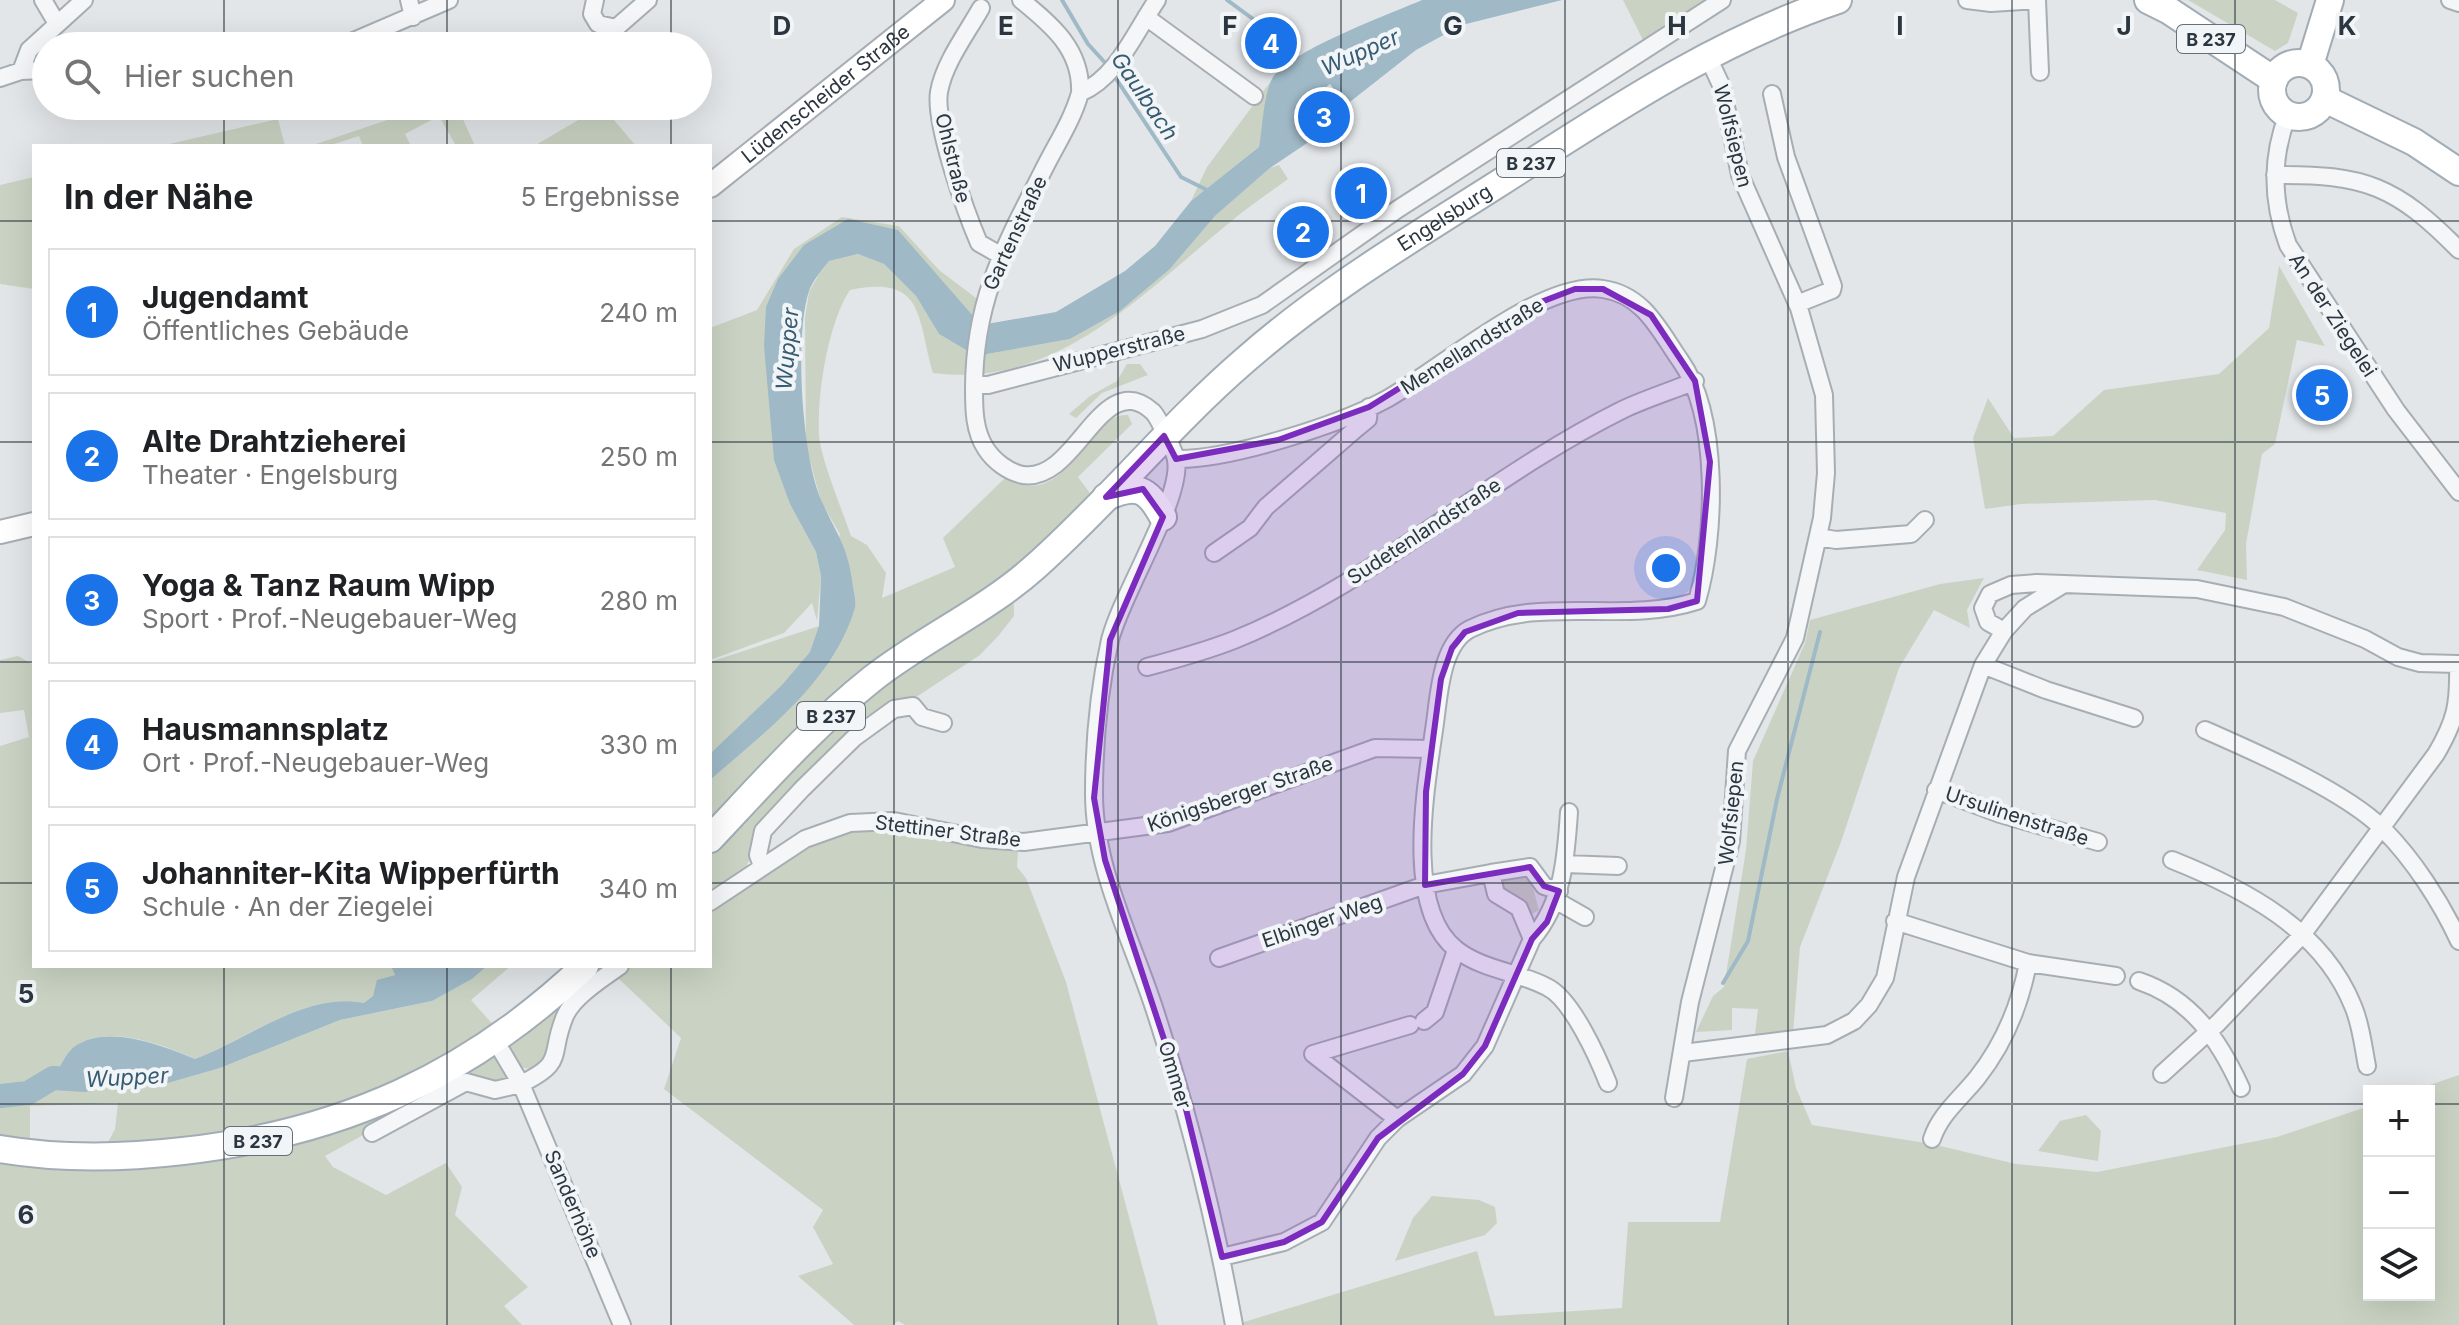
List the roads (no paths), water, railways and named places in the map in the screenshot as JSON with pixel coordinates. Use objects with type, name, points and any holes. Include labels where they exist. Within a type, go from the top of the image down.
[{"type":"main road","name":"Lüdenscheider Straße","points":[[712,184],[943,0]]},
{"type":"main road","name":"Engelsburg","points":[[1166,438],[1247,358],[1346,283],[1608,114],[1707,55],[1770,24],[1838,0]]},
{"type":"main road","name":"B 237","points":[[2148,0],[2274,80]]},
{"type":"main road","points":[[2310,65],[2330,0]]},
{"type":"main road","points":[[2310,65],[2324,80],[2325,99],[2313,113],[2301,116],[2288,114],[2274,100],[2274,80],[2287,66],[2310,65]]},
{"type":"main road","points":[[2325,99],[2414,142],[2459,172]]},
{"type":"main road","name":"B 237","points":[[712,837],[785,758],[872,679],[1026,574],[1166,438]]},
{"type":"main road","points":[[1106,497],[1128,488],[1143,489],[1152,496],[1163,517]]},
{"type":"main road","points":[[0,532],[32,524]]},
{"type":"main road","name":"B 237","points":[[0,1149],[69,1155],[137,1155],[269,1139],[362,1111],[430,1080],[495,1040],[583,968]]},
{"type":"street","points":[[43,0],[56,22]]},
{"type":"street","points":[[46,32],[84,0]]},
{"type":"street","points":[[367,32],[411,8],[449,0]]},
{"type":"street","points":[[595,0],[592,14],[598,24],[609,28],[623,25],[648,0]]},
{"type":"street","points":[[1021,0],[1046,20],[1070,48],[1077,62],[1080,93],[1096,87],[1112,69],[1157,0]]},
{"type":"street","name":"Wupperstraße","points":[[974,385],[988,385],[1202,329],[1262,305],[1414,198],[1722,0]]},
{"type":"street","points":[[1967,0],[1991,3],[2037,0],[2040,72]]},
{"type":"street","points":[[2450,0],[2459,3]]},
{"type":"street","name":"Ohlstraße","points":[[981,8],[950,64],[939,100],[971,224],[979,243],[1000,255]]},
{"type":"street","points":[[1146,17],[1254,96]]},
{"type":"street","points":[[21,71],[32,47]]},
{"type":"street","name":"Wolfsiepen","points":[[1674,1098],[1690,1002],[1731,841],[1737,751],[1795,638],[1818,537],[1826,473],[1824,395],[1797,304],[1740,175],[1722,87],[1707,55]]},
{"type":"street","points":[[0,78],[32,71]]},
{"type":"street","name":"Gartenstraße","points":[[1080,93],[989,280],[974,368],[975,420],[983,445],[1002,466],[1020,474],[1033,475],[1053,468],[1110,406],[1123,401],[1137,402],[1166,438]]},
{"type":"street","points":[[1772,94],[1786,157],[1833,286],[1832,290],[1797,304]]},
{"type":"street","name":"An der Ziegelei","points":[[2288,114],[2278,143],[2275,175],[2279,216],[2294,256],[2396,410],[2459,492]]},
{"type":"street","points":[[2275,175],[2341,177],[2373,184],[2412,209],[2459,250]]},
{"type":"street","name":"Memellandstraße","points":[[1166,438],[1194,459],[1253,447],[1369,407],[1425,377],[1533,305],[1575,289],[1603,289],[1629,297],[1651,315],[1695,381],[1706,423],[1710,462],[1705,554],[1697,601],[1668,609],[1518,613],[1465,632],[1452,648],[1441,679],[1431,749]]},
{"type":"street","name":"Sudetenlandstraße","points":[[1147,667],[1203,652],[1274,621],[1357,574],[1470,500],[1622,410],[1695,381]]},
{"type":"street","name":"Memellandstraße","points":[[1214,553],[1250,528],[1266,507],[1368,419],[1369,407]]},
{"type":"street","points":[[1097,830],[1095,749],[1110,640],[1122,602],[1174,492],[1166,438]]},
{"type":"street","points":[[1818,537],[1836,540],[1911,534],[1925,520]]},
{"type":"street","name":"Ursulinenstraße","points":[[2004,631],[1984,617],[1990,594],[2011,585],[2116,584],[2197,589],[2253,598],[2330,624],[2398,657],[2420,663],[2458,664]]},
{"type":"street","name":"Ursulinenstraße","points":[[1683,1053],[1827,1035],[1854,1021],[1879,992],[1885,978],[1906,877],[1983,665],[2004,631],[2025,608],[2061,586]]},
{"type":"street","points":[[2162,1074],[2210,1031],[2302,935],[2436,754],[2456,726],[2458,664]]},
{"type":"street","points":[[1983,665],[2046,690],[2134,718]]},
{"type":"street","points":[[762,866],[758,855],[763,831],[854,738],[894,709],[913,706],[922,717],[943,723]]},
{"type":"street","points":[[2205,730],[2269,758],[2381,827],[2438,902],[2459,941]]},
{"type":"street","name":"Königsberger Straße","points":[[1097,830],[1139,829],[1168,823],[1375,748],[1431,749]]},
{"type":"street","points":[[1431,749],[1422,846],[1425,885],[1433,918],[1456,950],[1485,965],[1550,988],[1576,1019],[1608,1083]]},
{"type":"street","name":"Ursulinenstraße","points":[[1936,790],[2000,814],[2098,842]]},
{"type":"street","points":[[1222,1257],[1284,1242],[1314,1229],[1340,1199],[1378,1138],[1397,1119],[1463,1074],[1485,1046],[1532,939],[1547,922],[1557,896],[1566,864],[1569,812]]},
{"type":"street","name":"Stettiner Straße","points":[[712,901],[814,834],[863,822],[894,821],[1005,842],[1068,837],[1097,830]]},
{"type":"street","name":"Ommer","points":[[1097,830],[1183,1097],[1222,1257],[1234,1325]]},
{"type":"street","points":[[2172,860],[2251,896],[2302,935],[2353,1004],[2367,1066]]},
{"type":"street","points":[[1566,864],[1618,866]]},
{"type":"street","name":"Elbinger Weg","points":[[1219,958],[1425,885],[1530,867],[1544,886],[1585,917]]},
{"type":"street","points":[[1491,873],[1496,894],[1519,908],[1532,939]]},
{"type":"street","points":[[1895,921],[2028,963],[2116,976]]},
{"type":"street","points":[[1397,1119],[1313,1054],[1417,1023],[1435,1012],[1456,950]]},
{"type":"street","points":[[1932,1139],[1942,1118],[1997,1048],[2015,1014],[2028,963]]},
{"type":"street","points":[[372,1133],[466,1082],[495,1090],[521,1084],[550,1068],[568,1010],[618,968]]},
{"type":"street","points":[[2139,981],[2189,1007],[2210,1031],[2241,1088]]},
{"type":"street","points":[[495,1040],[521,1084]]},
{"type":"street","name":"Sanderhöhe","points":[[521,1084],[622,1325]]},
{"type":"water","points":[[1422,0],[1562,0],[1462,25],[1416,50],[1346,105],[1330,84],[1299,108],[1319,135],[1270,168],[1215,216],[1170,269],[1120,311],[1070,339],[976,356],[939,334],[916,296],[884,264],[858,254],[829,261],[809,291],[804,311],[802,397],[815,482],[845,551],[855,608],[830,661],[813,683],[774,724],[712,778],[712,752],[782,685],[810,652],[819,626],[821,576],[816,552],[790,504],[774,460],[764,346],[766,307],[778,279],[804,245],[848,219],[898,230],[981,325],[1056,312],[1125,271],[1155,246],[1191,201],[1259,147],[1269,86],[1281,68],[1317,46]]},
{"type":"water","points":[[392,968],[485,968],[472,979],[432,1001],[340,1020],[220,1068],[168,1083],[122,1087],[58,1083],[53,1078],[71,1050],[87,1040],[102,1037],[135,1039],[195,1059],[298,1011],[342,1001],[364,1003],[373,996],[377,980],[395,975]]},
{"type":"waterway","name":"Gaulbach","points":[[1062,0],[1088,44],[1108,66]]},
{"type":"waterway","points":[[1227,0],[1290,46]]},
{"type":"waterway","name":"Gaulbach","points":[[1113,74],[1181,177],[1209,191]]},
{"type":"waterway","points":[[1723,983],[1748,941],[1777,799],[1820,632]]},
{"type":"waterway","name":"Wupper","points":[[0,1096],[28,1093],[53,1078],[85,1080]]},
{"type":"place","name":"Hausmannsplatz","points":[[1271,43]]},
{"type":"place","name":"Yoga & Tanz Raum Wipp","points":[[1324,117]]},
{"type":"place","name":"Jugendamt","points":[[1361,193]]},
{"type":"place","name":"Alte Drahtzieherei","points":[[1303,232]]},
{"type":"place","name":"Johanniter-Kita Wipperfürth","points":[[2322,395]]}]
